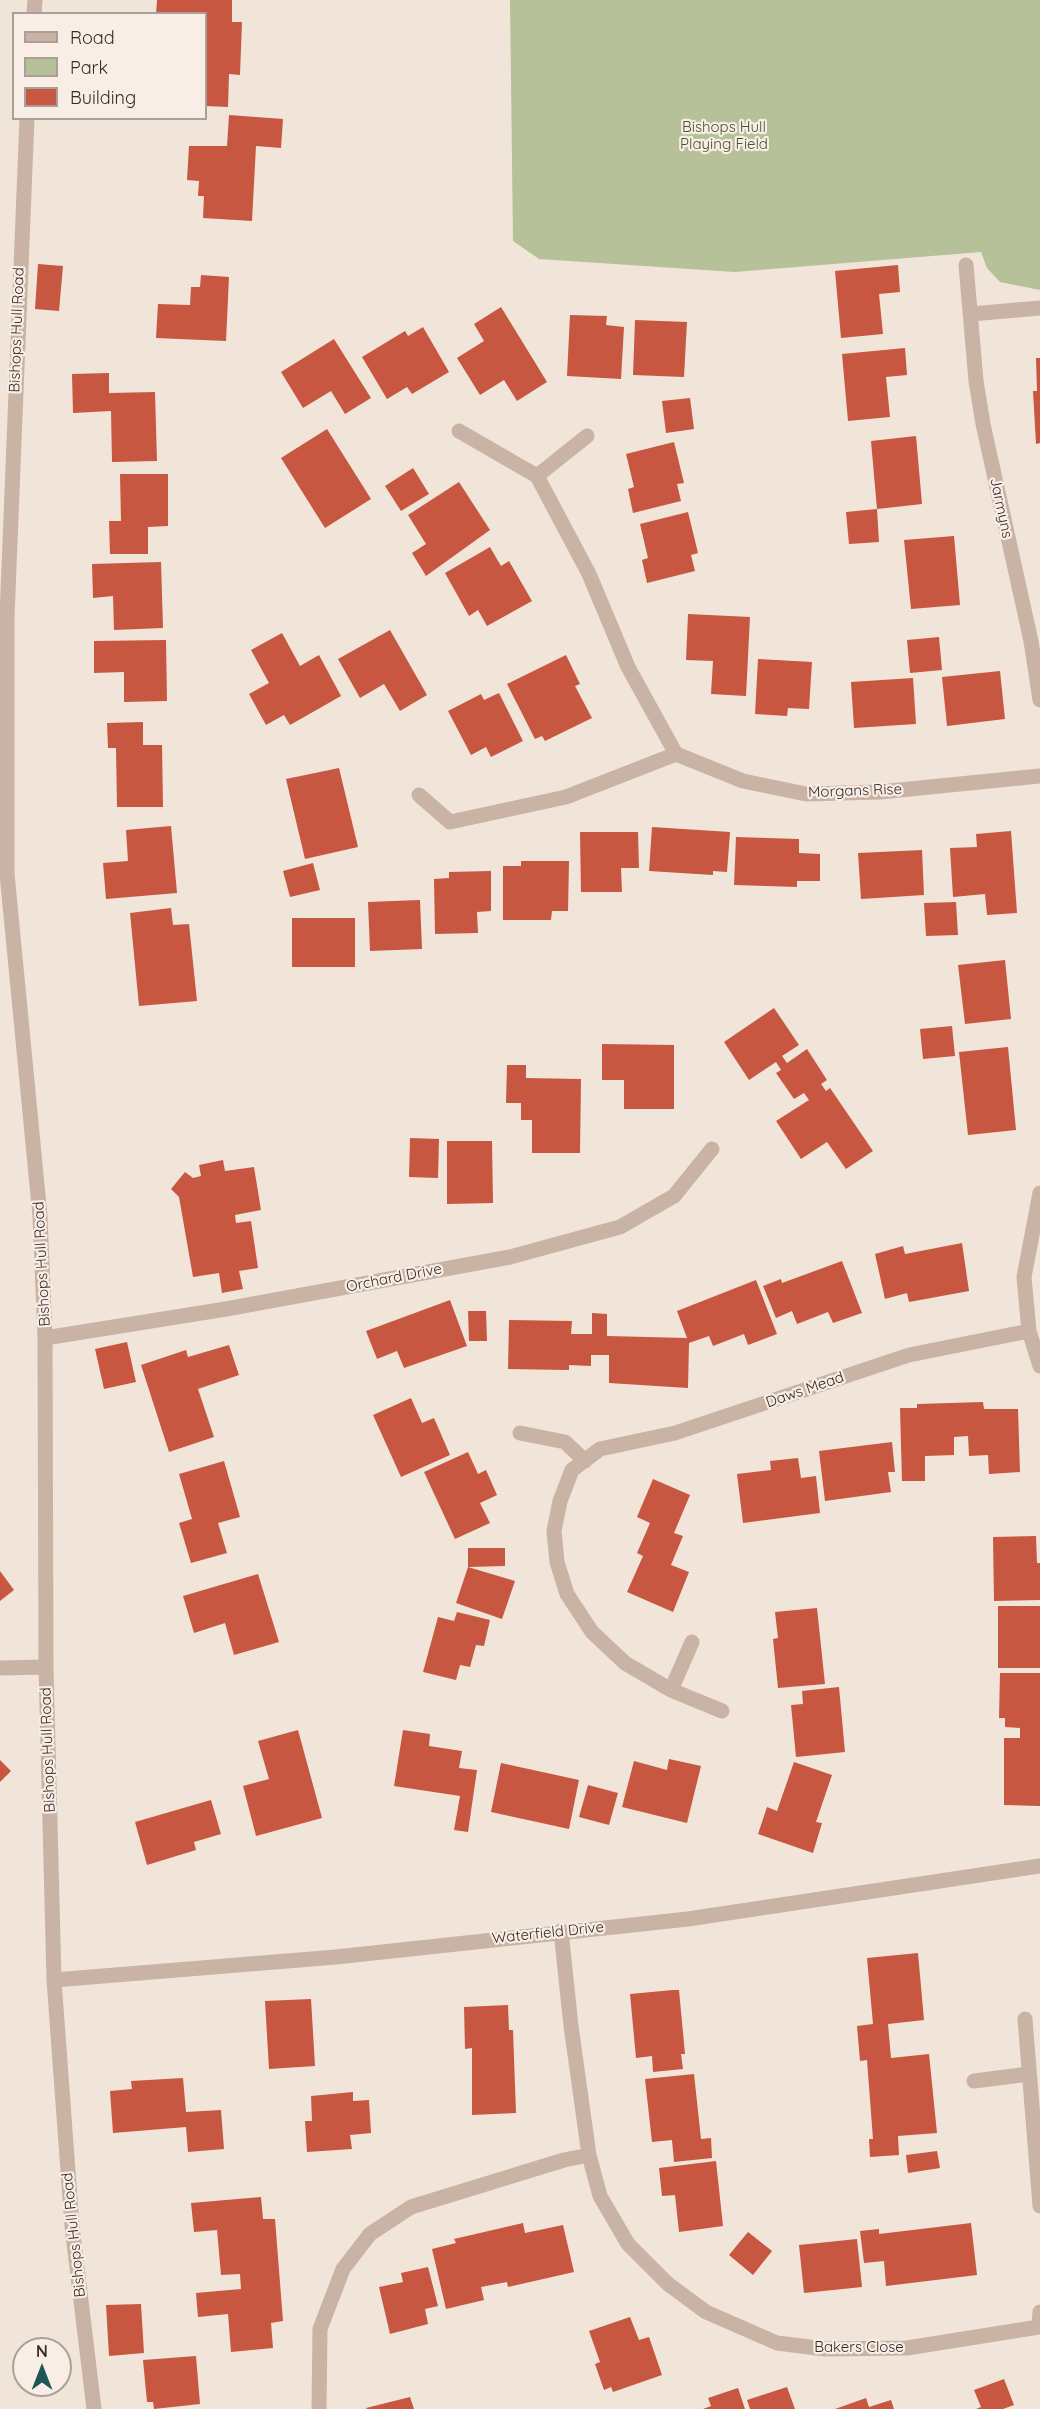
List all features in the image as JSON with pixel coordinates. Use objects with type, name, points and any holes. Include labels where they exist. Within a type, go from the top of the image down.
[{"type":"street","name":"Bishops Hull Road","points":[[27,120],[7,606],[7,874],[40,1216],[45,1338],[46,1667],[54,1980],[72,2226],[94,2409]]},
{"type":"street","name":"Jarmyns","points":[[966,265],[976,381],[983,424],[1035,640],[1040,700]]},
{"type":"street","points":[[971,314],[1040,308]]},
{"type":"street","points":[[419,795],[450,822],[566,797],[676,753],[628,667],[589,574],[537,476],[459,431]]},
{"type":"street","points":[[537,476],[587,436]]},
{"type":"street","name":"Morgans Rise","points":[[676,753],[743,781],[806,794],[880,792],[1040,776]]},
{"type":"street","name":"Orchard Drive","points":[[45,1338],[226,1309],[510,1257],[620,1227],[674,1196],[712,1149]]},
{"type":"street","points":[[1040,1193],[1024,1277],[1029,1330],[1040,1366]]},
{"type":"street","name":"Daws Mead","points":[[722,1711],[671,1690],[625,1663],[592,1632],[567,1594],[557,1562],[554,1531],[560,1501],[572,1470],[600,1449],[675,1433],[909,1355],[1029,1330]]},
{"type":"street","points":[[520,1432],[565,1442],[585,1461]]},
{"type":"street","points":[[671,1690],[692,1642]]},
{"type":"street","points":[[0,1668],[46,1667]]},
{"type":"street","name":"Waterfield Drive","points":[[54,1980],[336,1957],[688,1919],[1040,1866]]},
{"type":"street","name":"Bakers Close","points":[[561,1931],[571,2026],[589,2155],[600,2196],[628,2244],[668,2284],[706,2312],[777,2343],[825,2349],[907,2348],[1040,2323]]},
{"type":"street","points":[[1025,2019],[1040,2206]]},
{"type":"street","points":[[974,2081],[1029,2074]]},
{"type":"street","points":[[319,2409],[320,2329],[343,2269],[370,2234],[411,2207],[564,2160],[589,2155]]},
{"type":"green space","name":"Bishops Hull Playing Field","points":[[510,0],[1040,0],[1040,290],[1000,282],[987,268],[981,252],[735,272],[539,259],[513,241]]},
{"type":"building","points":[[157,0],[232,0],[232,22],[242,22],[240,75],[229,74],[228,107],[207,106],[207,12],[156,12]]},
{"type":"building","points":[[229,115],[283,119],[281,148],[256,146],[252,221],[203,218],[204,196],[198,196],[199,181],[187,180],[189,146],[227,146]]},
{"type":"building","points":[[38,264],[63,266],[59,311],[35,309]]},
{"type":"building","points":[[898,265],[900,292],[879,294],[883,334],[841,338],[835,271]]},
{"type":"building","points":[[201,275],[229,277],[226,341],[156,338],[158,304],[190,305],[191,287],[200,287]]},
{"type":"building","points":[[501,307],[547,382],[517,401],[504,380],[480,395],[457,358],[484,341],[474,324]]},
{"type":"building","points":[[570,315],[607,316],[606,325],[624,327],[621,379],[567,376]]},
{"type":"building","points":[[635,320],[687,322],[684,377],[633,375]]},
{"type":"building","points":[[423,327],[449,372],[412,394],[407,387],[387,399],[362,357],[405,331],[408,336]]},
{"type":"building","points":[[334,339],[371,398],[345,414],[331,391],[303,408],[281,372]]},
{"type":"building","points":[[905,348],[907,375],[886,377],[890,417],[848,421],[842,354]]},
{"type":"building","points":[[1036,358],[1040,358],[1040,443],[1036,444],[1033,391],[1037,391]]},
{"type":"building","points":[[109,373],[109,393],[155,392],[157,461],[112,462],[111,411],[73,413],[72,374]]},
{"type":"building","points":[[690,398],[694,429],[666,433],[662,401]]},
{"type":"building","points":[[327,429],[371,499],[325,528],[281,458]]},
{"type":"building","points":[[916,436],[922,504],[877,509],[871,441]]},
{"type":"building","points":[[674,442],[684,483],[677,484],[681,501],[633,513],[628,489],[634,487],[626,454]]},
{"type":"building","points":[[413,468],[429,494],[401,511],[385,486]]},
{"type":"building","points":[[120,474],[168,474],[168,526],[148,527],[148,554],[110,554],[109,521],[121,521]]},
{"type":"building","points":[[459,482],[490,530],[426,576],[412,553],[426,544],[408,515]]},
{"type":"building","points":[[877,509],[879,542],[849,544],[846,512]]},
{"type":"building","points":[[688,512],[698,553],[691,555],[695,571],[647,583],[642,560],[648,558],[640,524]]},
{"type":"building","points":[[954,536],[960,605],[911,609],[904,540]]},
{"type":"building","points":[[490,547],[501,566],[509,561],[532,601],[487,626],[478,610],[469,616],[445,573]]},
{"type":"building","points":[[161,562],[163,628],[114,630],[113,596],[93,598],[92,564]]},
{"type":"building","points":[[688,614],[750,617],[746,696],[711,694],[713,661],[686,660]]},
{"type":"building","points":[[390,630],[427,695],[400,711],[384,684],[360,698],[338,659]]},
{"type":"building","points":[[282,633],[300,666],[319,655],[341,696],[290,725],[284,715],[266,725],[249,694],[269,683],[251,650]]},
{"type":"building","points":[[939,637],[942,670],[910,673],[907,640]]},
{"type":"building","points":[[166,640],[167,701],[124,702],[124,672],[94,673],[94,641]]},
{"type":"building","points":[[566,655],[580,684],[575,686],[592,718],[545,741],[542,736],[535,739],[507,684]]},
{"type":"building","points":[[758,659],[812,662],[809,709],[788,708],[787,716],[755,714]]},
{"type":"building","points":[[1000,671],[1005,719],[947,726],[942,677]]},
{"type":"building","points":[[913,678],[916,724],[854,728],[851,682]]},
{"type":"building","points":[[499,693],[523,741],[491,757],[486,747],[471,755],[448,711],[481,694],[484,700]]},
{"type":"building","points":[[143,722],[143,745],[162,745],[163,807],[117,807],[116,748],[108,748],[107,723]]},
{"type":"building","points":[[339,768],[358,847],[305,859],[286,779]]},
{"type":"building","points":[[171,826],[177,893],[106,899],[103,863],[128,861],[126,830]]},
{"type":"building","points":[[652,827],[730,832],[727,872],[713,871],[713,875],[649,871]]},
{"type":"building","points":[[1011,831],[1017,913],[987,915],[985,894],[953,897],[950,848],[977,847],[976,834]]},
{"type":"building","points":[[580,832],[638,832],[639,868],[621,868],[622,892],[581,892]]},
{"type":"building","points":[[736,837],[799,839],[799,853],[820,854],[820,881],[797,881],[797,887],[734,885]]},
{"type":"building","points":[[922,850],[924,895],[861,899],[858,853]]},
{"type":"building","points":[[521,861],[569,861],[568,911],[552,911],[551,920],[503,920],[503,866],[521,866]]},
{"type":"building","points":[[313,863],[320,890],[290,897],[283,871]]},
{"type":"building","points":[[491,871],[491,911],[477,912],[478,933],[435,934],[434,879],[449,878],[449,872]]},
{"type":"building","points":[[420,900],[422,949],[370,951],[368,902]]},
{"type":"building","points":[[956,902],[958,935],[926,936],[924,903]]},
{"type":"building","points":[[171,908],[173,925],[189,924],[197,1001],[139,1006],[130,913]]},
{"type":"building","points":[[292,918],[355,918],[355,967],[292,967]]},
{"type":"building","points":[[1005,960],[1011,1019],[965,1024],[958,965]]},
{"type":"building","points":[[774,1008],[799,1045],[782,1056],[787,1063],[807,1049],[827,1080],[821,1084],[826,1091],[830,1088],[873,1151],[846,1169],[827,1142],[801,1159],[776,1121],[809,1100],[804,1093],[794,1099],[776,1073],[781,1070],[776,1062],[749,1080],[724,1042]]},
{"type":"building","points":[[952,1026],[955,1056],[923,1059],[920,1029]]},
{"type":"building","points":[[602,1044],[674,1045],[674,1109],[624,1109],[624,1080],[602,1080]]},
{"type":"building","points":[[1008,1047],[1016,1130],[968,1135],[959,1052]]},
{"type":"building","points":[[507,1065],[526,1065],[526,1078],[581,1079],[580,1153],[532,1153],[532,1120],[521,1120],[521,1103],[506,1103]]},
{"type":"building","points":[[410,1138],[439,1139],[438,1178],[409,1177]]},
{"type":"building","points":[[447,1141],[492,1141],[493,1203],[447,1204]]},
{"type":"building","points":[[223,1160],[225,1171],[254,1167],[261,1210],[235,1215],[236,1223],[251,1221],[258,1268],[239,1271],[243,1289],[222,1293],[219,1273],[193,1277],[179,1197],[171,1189],[185,1172],[193,1178],[201,1176],[199,1165]]},
{"type":"building","points":[[962,1243],[969,1291],[909,1302],[907,1293],[885,1299],[875,1254],[903,1246],[905,1254]]},
{"type":"building","points":[[842,1261],[862,1313],[833,1323],[828,1312],[797,1324],[792,1311],[776,1318],[763,1286],[781,1279],[782,1283]]},
{"type":"building","points":[[756,1280],[777,1334],[748,1345],[744,1334],[713,1346],[709,1336],[689,1343],[688,1388],[609,1383],[609,1355],[591,1355],[591,1366],[569,1365],[569,1370],[508,1369],[509,1320],[572,1321],[571,1334],[592,1334],[592,1313],[607,1314],[607,1336],[687,1338],[677,1311]]},
{"type":"building","points":[[450,1300],[467,1346],[404,1368],[397,1351],[377,1359],[366,1331]]},
{"type":"building","points":[[468,1311],[486,1311],[487,1341],[469,1341]]},
{"type":"building","points":[[127,1342],[136,1382],[104,1389],[95,1349]]},
{"type":"building","points":[[229,1345],[239,1375],[198,1389],[214,1437],[169,1452],[141,1365],[186,1350],[188,1357]]},
{"type":"building","points":[[411,1398],[422,1423],[434,1418],[450,1455],[401,1477],[373,1415]]},
{"type":"building","points":[[983,1402],[984,1409],[1018,1409],[1020,1472],[989,1474],[988,1455],[969,1456],[968,1436],[954,1437],[954,1455],[925,1456],[925,1481],[902,1481],[900,1408],[917,1408],[917,1404]]},
{"type":"building","points":[[892,1442],[895,1472],[888,1472],[891,1492],[825,1501],[819,1451]]},
{"type":"building","points":[[468,1452],[478,1474],[486,1470],[497,1495],[480,1503],[490,1523],[455,1539],[424,1472]]},
{"type":"building","points":[[798,1458],[801,1478],[816,1476],[820,1513],[743,1523],[737,1474],[771,1470],[770,1461]]},
{"type":"building","points":[[224,1461],[240,1517],[218,1523],[227,1553],[191,1563],[179,1523],[192,1519],[179,1474]]},
{"type":"building","points":[[653,1479],[690,1495],[674,1533],[683,1536],[671,1565],[689,1572],[673,1612],[627,1592],[643,1556],[637,1553],[650,1523],[637,1517]]},
{"type":"building","points":[[1036,1536],[1037,1563],[1040,1563],[1040,1600],[994,1601],[993,1537]]},
{"type":"building","points":[[468,1548],[505,1548],[505,1566],[468,1567]]},
{"type":"building","points":[[468,1567],[515,1581],[502,1619],[456,1603]]},
{"type":"building","points":[[0,1571],[14,1590],[0,1601]]},
{"type":"building","points":[[258,1574],[279,1642],[234,1655],[225,1623],[194,1633],[183,1596]]},
{"type":"building","points":[[998,1606],[1040,1606],[1040,1668],[998,1668]]},
{"type":"building","points":[[817,1608],[825,1684],[778,1688],[773,1639],[778,1638],[775,1612]]},
{"type":"building","points":[[457,1612],[490,1620],[484,1646],[476,1645],[470,1667],[460,1665],[456,1680],[423,1672],[438,1617],[454,1621]]},
{"type":"building","points":[[1000,1673],[1040,1673],[1040,1806],[1004,1805],[1004,1738],[1020,1738],[1020,1728],[1005,1727],[1005,1718],[999,1718]]},
{"type":"building","points":[[839,1687],[845,1752],[796,1757],[791,1705],[803,1704],[802,1691]]},
{"type":"building","points":[[298,1730],[322,1818],[256,1836],[243,1786],[269,1779],[258,1741]]},
{"type":"building","points":[[403,1730],[430,1734],[429,1746],[462,1751],[459,1768],[477,1770],[468,1832],[454,1830],[460,1796],[394,1786]]},
{"type":"building","points":[[669,1759],[701,1766],[687,1823],[622,1807],[634,1761],[667,1770]]},
{"type":"building","points":[[0,1760],[11,1771],[0,1782]]},
{"type":"building","points":[[794,1762],[832,1775],[816,1822],[822,1823],[813,1853],[758,1834],[767,1807],[777,1811]]},
{"type":"building","points":[[501,1763],[579,1780],[569,1829],[491,1812]]},
{"type":"building","points":[[588,1785],[618,1793],[609,1825],[579,1817]]},
{"type":"building","points":[[211,1800],[221,1834],[194,1842],[196,1850],[147,1865],[135,1822]]},
{"type":"building","points":[[918,1953],[924,2020],[888,2024],[891,2058],[929,2054],[937,2133],[898,2136],[899,2155],[870,2157],[869,2139],[873,2139],[867,2060],[860,2061],[857,2026],[873,2024],[867,1958]]},
{"type":"building","points":[[679,1990],[685,2054],[681,2054],[683,2069],[653,2072],[652,2056],[636,2058],[630,1994]]},
{"type":"building","points":[[311,1999],[315,2066],[269,2069],[265,2001]]},
{"type":"building","points":[[508,2005],[509,2030],[513,2030],[516,2113],[472,2115],[472,2048],[465,2049],[464,2007]]},
{"type":"building","points":[[694,2074],[701,2139],[711,2138],[712,2158],[674,2162],[672,2140],[652,2142],[645,2079]]},
{"type":"building","points":[[183,2078],[186,2112],[221,2110],[224,2149],[188,2152],[186,2127],[113,2133],[110,2091],[132,2089],[131,2081]]},
{"type":"building","points":[[353,2092],[353,2101],[369,2100],[371,2133],[350,2135],[352,2149],[307,2152],[305,2121],[312,2121],[311,2096]]},
{"type":"building","points":[[937,2151],[940,2168],[908,2173],[906,2155]]},
{"type":"building","points":[[716,2161],[723,2226],[679,2232],[675,2195],[662,2196],[659,2168]]},
{"type":"building","points":[[261,2197],[263,2219],[275,2219],[283,2321],[271,2323],[273,2348],[231,2352],[228,2314],[198,2317],[196,2293],[241,2289],[240,2274],[221,2275],[217,2230],[194,2232],[191,2203]]},
{"type":"building","points":[[523,2223],[525,2233],[563,2225],[574,2272],[508,2287],[507,2282],[481,2287],[484,2300],[446,2309],[432,2249],[456,2243],[454,2239]]},
{"type":"building","points":[[971,2223],[977,2275],[886,2286],[884,2261],[864,2263],[860,2231],[879,2229],[879,2234]]},
{"type":"building","points":[[748,2232],[772,2251],[753,2275],[729,2255]]},
{"type":"building","points":[[857,2239],[862,2287],[804,2293],[799,2245]]},
{"type":"building","points":[[428,2267],[438,2306],[425,2309],[428,2324],[390,2334],[379,2287],[403,2282],[401,2273]]},
{"type":"building","points":[[141,2304],[144,2353],[109,2356],[106,2305]]},
{"type":"building","points":[[630,2317],[639,2340],[649,2337],[662,2375],[613,2392],[611,2387],[604,2390],[595,2364],[600,2362],[589,2331]]},
{"type":"building","points":[[196,2356],[200,2404],[154,2409],[153,2402],[147,2402],[143,2360]]},
{"type":"building","points":[[1004,2379],[1014,2405],[1003,2409],[976,2409],[981,2407],[974,2390]]},
{"type":"building","points":[[787,2387],[795,2409],[750,2409],[747,2400]]},
{"type":"building","points":[[738,2388],[745,2409],[703,2409],[711,2406],[708,2398]]},
{"type":"building","points":[[410,2397],[414,2409],[366,2408]]},
{"type":"building","points":[[866,2398],[869,2407],[891,2400],[894,2409],[835,2409]]}]
